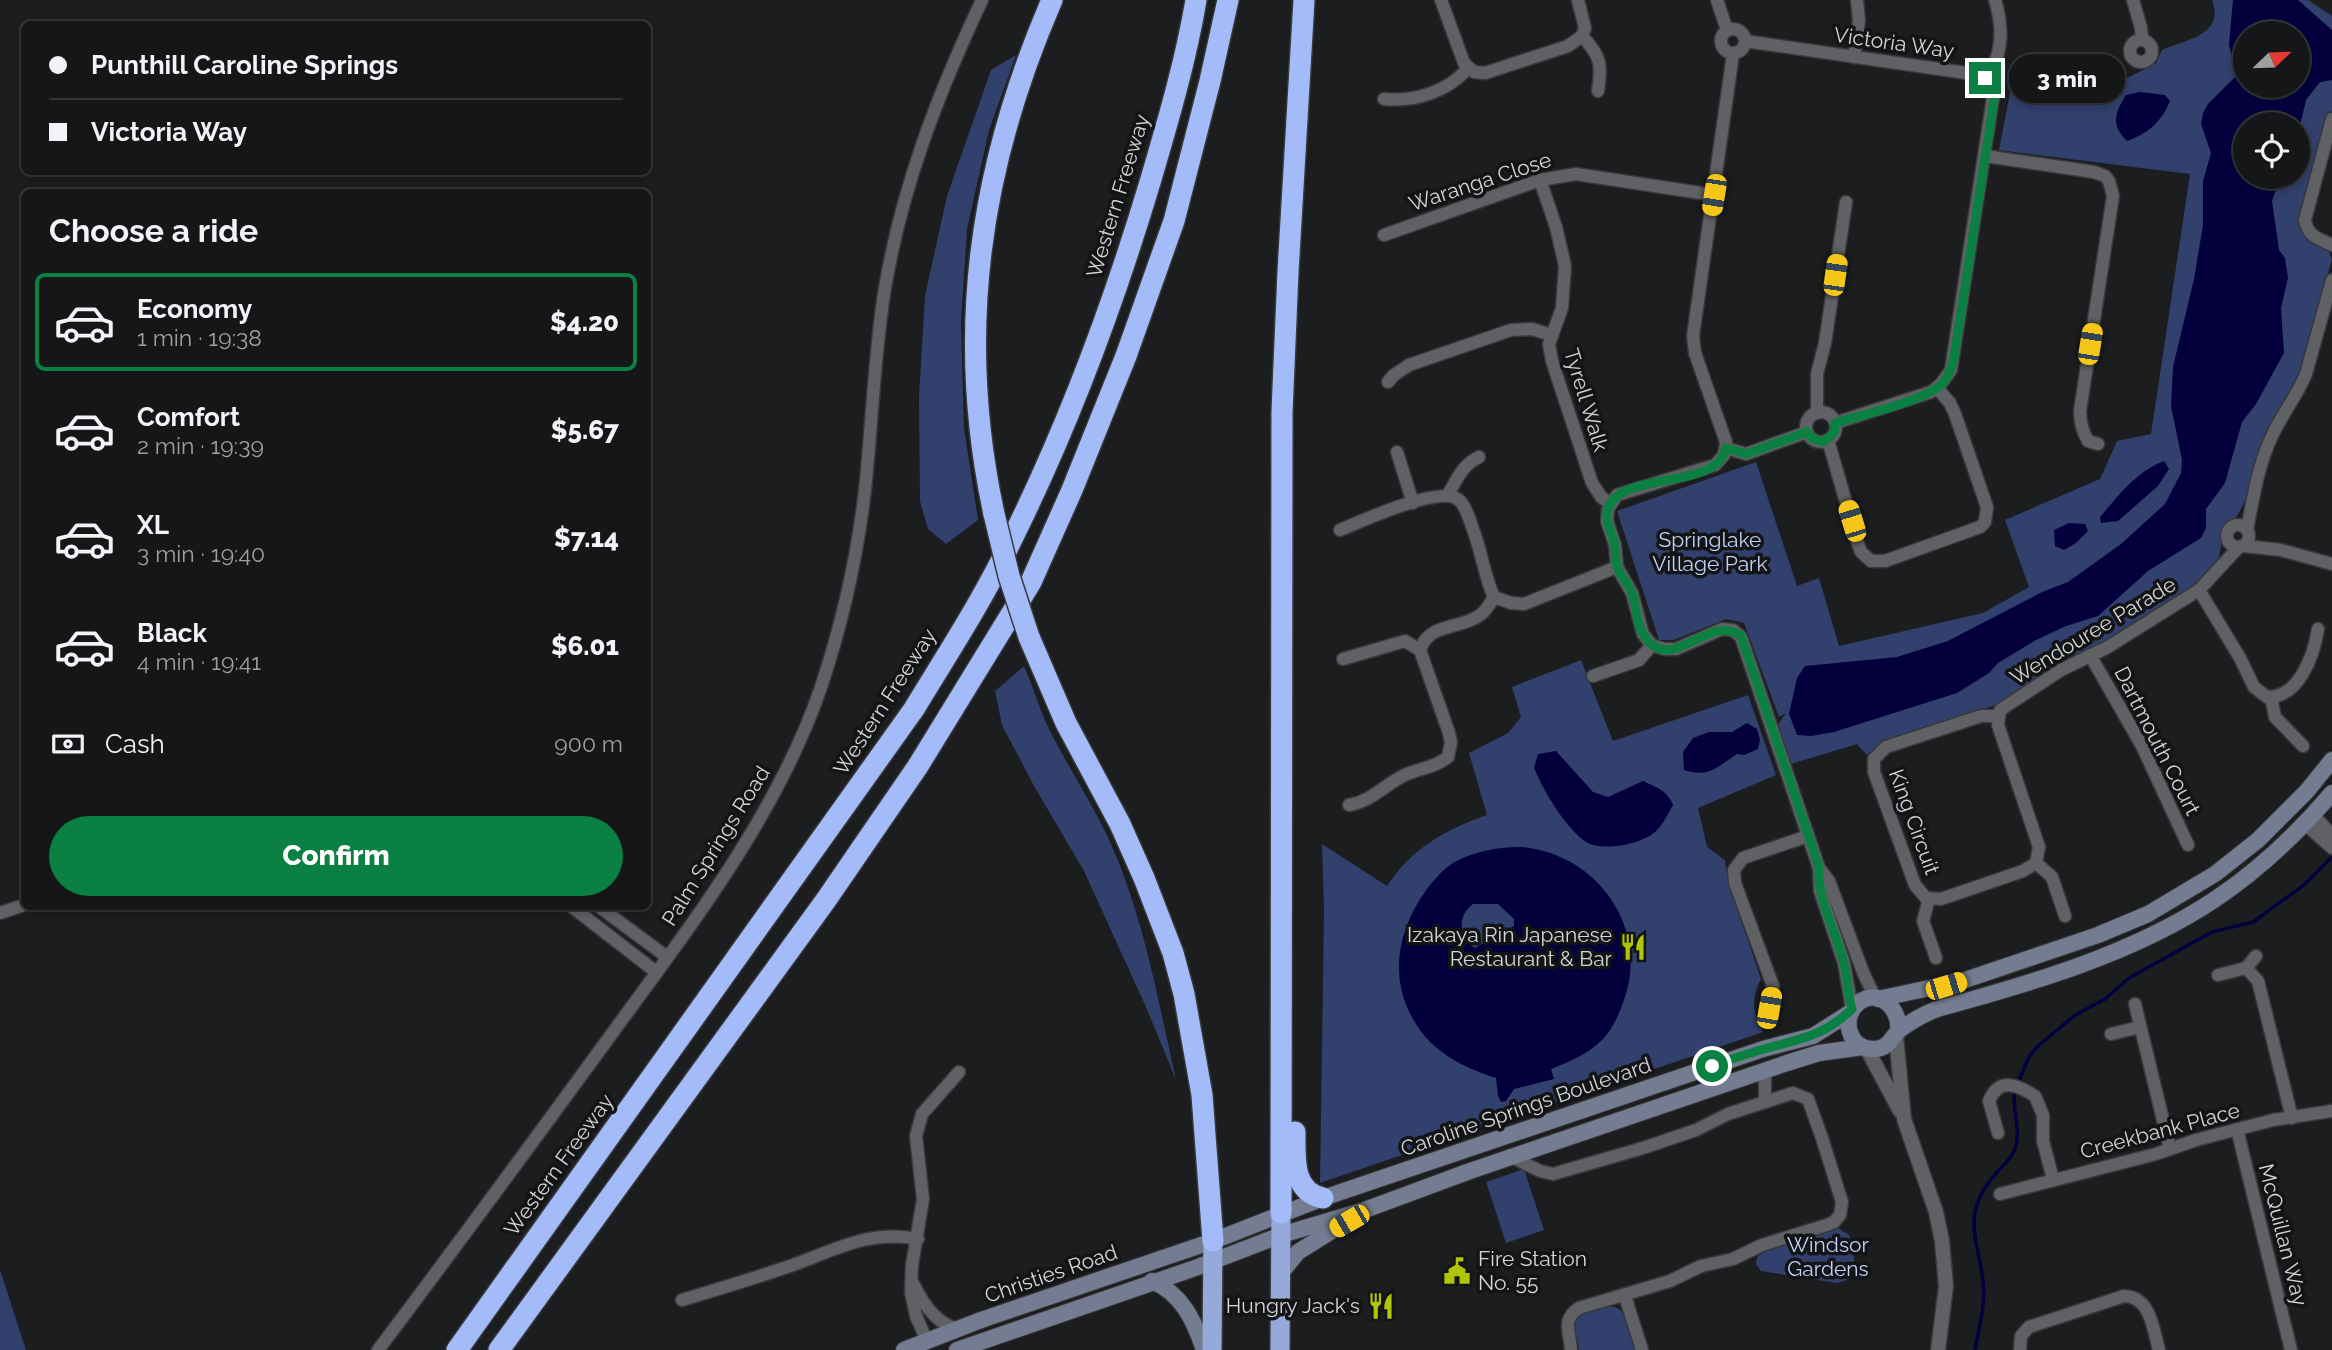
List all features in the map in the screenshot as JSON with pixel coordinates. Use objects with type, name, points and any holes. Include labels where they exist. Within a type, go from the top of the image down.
[{"type":"highway","points":[[1052,0],[1030,51],[999,152],[987,205],[974,321],[982,450],[1009,576],[1029,637],[1066,723],[1120,824],[1144,878],[1173,953],[1184,994],[1202,1095],[1212,1251],[1212,1350]]},
{"type":"highway","name":"Western Freeway","points":[[457,1350],[915,709],[988,585],[1012,541],[1054,449],[1099,337],[1132,241],[1163,137],[1196,0]]},
{"type":"highway","points":[[499,1350],[817,911],[918,766],[1031,582],[1126,356],[1174,221],[1228,0]]},
{"type":"highway","points":[[1280,1350],[1282,412],[1304,0]]},
{"type":"highway","points":[[1280,987],[1291,1069],[1298,1177],[1303,1188],[1309,1193],[1324,1198]]},
{"type":"main road","points":[[2332,760],[2293,806],[2233,860],[2196,887],[2148,914],[2098,935],[1962,981],[1862,1001],[1848,1018],[1849,1032],[1857,1044],[1865,1048],[1884,1047],[1897,1033],[1932,1010],[2023,983],[2152,936],[2236,885],[2276,852],[2332,793]]},
{"type":"main road","points":[[2293,806],[2309,820]]},
{"type":"main road","points":[[1877,998],[1895,1010],[1898,1017],[1897,1033]]},
{"type":"main road","name":"Caroline Springs Boulevard","points":[[1212,1251],[1281,1213],[1763,1049],[1814,1036],[1852,1011]]},
{"type":"main road","name":"Caroline Springs Boulevard","points":[[1212,1251],[1281,1235],[1362,1211],[1470,1171],[1819,1053],[1865,1048]]},
{"type":"main road","points":[[1643,1089],[1650,1110]]},
{"type":"main road","points":[[1463,1151],[1470,1171]]},
{"type":"main road","points":[[1280,1274],[1298,1252],[1362,1211]]},
{"type":"main road","name":"Christies Road","points":[[957,1350],[1152,1281],[1212,1251]]},
{"type":"main road","name":"Christies Road","points":[[904,1350],[929,1345],[958,1329],[1212,1251]]},
{"type":"main road","points":[[1152,1281],[1165,1287],[1182,1304],[1192,1318],[1204,1350]]},
{"type":"main road","points":[[979,1350],[1038,1321]]},
{"type":"street","name":"Palm Springs Road","points":[[378,1350],[667,957],[743,848],[788,768],[820,690],[847,596],[857,546],[884,295],[899,218],[920,147],[982,0]]},
{"type":"street","points":[[1441,0],[1458,51],[1468,68],[1479,73],[1493,71],[1568,46],[1582,36],[1586,28],[1578,0]]},
{"type":"street","points":[[1717,0],[1727,30],[1720,42],[1724,51],[1733,54],[1740,52],[1745,41],[1739,31],[1727,30]]},
{"type":"street","points":[[1854,57],[1859,20],[1857,0]]},
{"type":"street","points":[[1835,423],[1916,398],[1937,388],[1946,379],[1954,358],[1994,90],[1985,78],[1997,61],[2000,45],[2000,17],[1995,0]]},
{"type":"street","points":[[2133,0],[2141,28],[2141,40]]},
{"type":"street","points":[[1582,36],[1600,61],[1598,91]]},
{"type":"street","name":"Victoria Way","points":[[1745,41],[1985,78]]},
{"type":"street","points":[[1733,54],[1693,344],[1726,448],[1724,455],[1715,465],[1617,495],[1607,515],[1615,545],[1617,567],[1632,593],[1643,634],[1652,645],[1676,649],[1722,629],[1732,630],[1741,636],[1819,867],[1829,881],[1863,972],[1877,998]]},
{"type":"street","points":[[1384,99],[1402,101],[1443,88],[1457,81],[1468,68]]},
{"type":"street","points":[[2332,119],[2305,220],[2313,237],[2332,245]]},
{"type":"street","points":[[1985,156],[2094,172],[2105,176],[2112,188],[2108,234],[2080,411],[2085,437],[2098,444]]},
{"type":"street","name":"Waranga Close","points":[[1384,235],[1540,180],[1576,174],[1714,195]]},
{"type":"street","name":"Tyrell Walk","points":[[1540,180],[1562,245],[1565,266],[1562,307],[1549,344],[1552,361],[1587,470],[1597,492],[1611,503]]},
{"type":"street","points":[[1817,413],[1830,415],[1835,423],[1834,433],[1828,440],[1818,442],[1809,436],[1807,422],[1817,413],[1817,374],[1825,344],[1846,202]]},
{"type":"street","name":"Wendouree Parade","points":[[1998,716],[2003,706],[2108,647],[2199,590],[2214,575],[2243,536],[2272,436],[2306,374],[2332,280]]},
{"type":"street","points":[[1388,382],[1394,374],[1409,365],[1511,330],[1532,328],[1552,335]]},
{"type":"street","points":[[1828,440],[1858,544],[1861,552],[1871,561],[1885,561],[1980,527],[1985,522],[1987,507],[1955,414],[1950,403],[1937,388]]},
{"type":"street","points":[[1726,448],[1746,454],[1807,432]]},
{"type":"street","points":[[1397,452],[1413,503]]},
{"type":"street","points":[[1448,494],[1461,470],[1479,457]]},
{"type":"street","points":[[1340,530],[1413,503],[1448,494],[1463,505],[1476,537],[1494,597]]},
{"type":"street","points":[[2243,536],[2281,551],[2332,564]]},
{"type":"street","name":"Wendouree Parade","points":[[2214,575],[2227,540],[2232,546],[2243,536]]},
{"type":"street","points":[[1494,597],[1511,604],[1524,604],[1617,567]]},
{"type":"street","points":[[2199,590],[2244,664],[2254,687],[2260,693],[2271,697],[2290,689],[2298,682],[2314,649],[2318,629]]},
{"type":"street","points":[[1420,650],[1425,639],[1431,634],[1480,616],[1494,597]]},
{"type":"street","points":[[1343,659],[1405,641],[1420,650],[1451,742],[1448,757],[1396,779],[1366,800],[1349,805]]},
{"type":"street","points":[[1593,676],[1639,660],[1652,645]]},
{"type":"street","name":"Dartmouth Court","points":[[2090,655],[2142,746],[2188,845]]},
{"type":"street","points":[[2271,697],[2275,717],[2303,746]]},
{"type":"street","name":"King Circuit","points":[[1998,716],[1981,716],[1889,746],[1881,750],[1874,759],[1874,772],[1915,886],[1929,899],[1941,899],[2023,872],[2036,863]]},
{"type":"street","points":[[1998,716],[1998,725],[2039,847],[2036,863],[2052,877],[2065,916]]},
{"type":"street","points":[[2309,820],[2332,835]]},
{"type":"street","points":[[2309,820],[2332,848]]},
{"type":"street","points":[[1769,1008],[1773,986],[1735,883],[1734,870],[1743,858],[1808,836]]},
{"type":"street","points":[[1819,867],[1820,891],[1844,963],[1852,1011]]},
{"type":"street","name":"King Circuit","points":[[1929,899],[1923,921],[1936,958]]},
{"type":"street","points":[[0,913],[21,906]]},
{"type":"street","points":[[575,910],[656,972]]},
{"type":"street","points":[[603,910],[667,957]]},
{"type":"street","points":[[2218,975],[2246,968],[2256,956]]},
{"type":"street","points":[[2246,968],[2258,981],[2292,1118]]},
{"type":"street","points":[[2135,1004],[2170,1149]]},
{"type":"street","points":[[2111,1034],[2140,1027]]},
{"type":"street","points":[[1897,1033],[1905,1119]]},
{"type":"street","points":[[1865,1048],[1905,1119],[1931,1196],[1942,1241],[1946,1286],[1938,1350]]},
{"type":"street","points":[[1571,1350],[1567,1324],[1572,1314],[1586,1305],[1671,1281],[1701,1266],[1733,1259],[1762,1245],[1827,1225],[1840,1215],[1842,1202],[1808,1099],[1793,1093],[1765,1102],[1765,1071]]},
{"type":"street","points":[[929,1345],[913,1305],[912,1265],[923,1199],[916,1136],[929,1105],[959,1072]]},
{"type":"street","points":[[1998,1133],[1989,1101],[1993,1091],[2008,1084],[2031,1093],[2040,1105],[2043,1115],[2043,1141],[2053,1179]]},
{"type":"street","name":"Caroline Springs Boulevard","points":[[1512,1157],[1540,1171],[1558,1172],[1669,1139],[1765,1102]]},
{"type":"street","name":"Creekbank Place","points":[[2000,1194],[2237,1129],[2332,1111]]},
{"type":"street","name":"McQuillan Way","points":[[2237,1129],[2291,1350]]},
{"type":"street","points":[[682,1300],[784,1268],[863,1239],[882,1235],[918,1239]]},
{"type":"street","points":[[912,1281],[928,1309],[947,1325],[958,1329]]},
{"type":"street","points":[[1625,1296],[1642,1350]]},
{"type":"street","points":[[2020,1350],[2021,1336],[2029,1327],[2124,1296],[2136,1298],[2144,1305],[2159,1350]]},
{"type":"green space","name":"Springlake Village Park","points":[[2212,0],[2308,0],[2332,16],[2332,111],[2325,122],[2310,180],[2310,112],[2233,112],[2233,189],[2308,189],[2300,227],[2305,236],[2327,248],[2332,259],[2297,380],[2261,443],[2246,499],[2237,516],[2224,530],[2219,557],[2197,585],[2109,640],[2058,664],[1996,705],[1879,745],[1867,755],[1857,744],[1791,764],[1777,726],[1786,713],[1779,717],[1744,623],[1726,619],[1674,640],[1659,640],[1617,511],[1756,462],[1797,586],[1819,578],[1839,646],[1983,613],[2029,587],[2005,520],[2100,479],[2117,441],[2151,434],[2190,174],[1999,150],[2014,72],[2106,89],[2156,63],[2162,50],[2201,34],[2213,21],[2215,12]]},
{"type":"green space","points":[[1016,55],[989,130],[967,229],[961,323],[964,428],[978,520],[946,544],[928,529],[920,501],[919,397],[925,296],[947,196],[991,70]]},
{"type":"green space","points":[[1581,660],[1613,741],[1748,695],[1776,775],[1698,808],[1707,847],[1725,860],[1728,882],[1761,979],[1754,1006],[1763,1032],[1320,1183],[1324,912],[1322,844],[1387,886],[1407,861],[1431,842],[1457,827],[1487,815],[1469,753],[1508,733],[1521,717],[1512,687]]},
{"type":"green space","points":[[1024,666],[1048,727],[1104,830],[1123,872],[1149,960],[1176,1080],[1084,871],[1002,725],[995,691]]},
{"type":"green space","points":[[1524,1169],[1544,1230],[1506,1243],[1486,1182]]},
{"type":"green space","name":"Windsor Gardens","points":[[1838,1228],[1849,1235],[1853,1253],[1853,1270],[1847,1280],[1837,1283],[1761,1271],[1756,1264],[1757,1257],[1764,1252]]},
{"type":"green space","points":[[0,1270],[26,1350],[0,1350]]},
{"type":"green space","points":[[1609,1306],[1621,1311],[1625,1316],[1637,1350],[1579,1350],[1575,1332],[1577,1320],[1586,1313]]},
{"type":"shaded area","points":[[2233,0],[2298,0],[2332,30],[2332,80],[2320,82],[2310,95],[2310,21],[2233,21],[2233,62],[2229,44]]},
{"type":"shaded area","points":[[2233,79],[2233,98],[2308,98],[2303,112],[2233,112],[2233,189],[2276,189],[2272,201],[2279,250],[2285,258],[2288,278],[2281,308],[2284,353],[2256,404],[2242,422],[2225,483],[2206,509],[2206,528],[2201,538],[2148,571],[2098,616],[2066,626],[2036,640],[1957,693],[1834,732],[1811,736],[1797,735],[1789,714],[1797,678],[1805,666],[1897,657],[1948,641],[2042,592],[2068,582],[2121,544],[2165,504],[2181,473],[2182,460],[2171,406],[2173,367],[2194,279],[2203,225],[2203,181],[2211,153],[2201,124],[2208,104]]},
{"type":"shaded area","points":[[2140,92],[2165,95],[2170,101],[2153,126],[2127,141],[2116,124],[2117,113],[2126,95]]},
{"type":"shaded area","points":[[2164,461],[2169,469],[2158,486],[2118,521],[2101,523],[2100,517],[2129,485],[2145,471]]},
{"type":"shaded area","points":[[2069,523],[2085,524],[2088,531],[2064,550],[2055,546],[2054,530]]},
{"type":"shaded area","points":[[1747,723],[1757,729],[1760,740],[1758,749],[1744,755],[1737,754],[1706,772],[1684,770],[1683,752],[1693,738],[1709,732],[1732,732]]},
{"type":"shaded area","points":[[1556,751],[1593,792],[1608,797],[1643,781],[1665,793],[1673,805],[1660,827],[1640,841],[1609,847],[1590,844],[1575,833],[1561,816],[1534,768],[1538,754]]},
{"type":"shaded area","points":[[1512,847],[1548,852],[1572,863],[1593,878],[1610,897],[1622,919],[1629,944],[1630,970],[1621,1009],[1606,1036],[1584,1053],[1551,1069],[1554,1079],[1514,1089],[1506,1101],[1501,1102],[1496,1078],[1456,1061],[1438,1049],[1423,1034],[1411,1016],[1404,998],[1399,961],[1407,924],[1427,889],[1442,871],[1469,855]],"holes":[[[1473,904],[1498,904],[1514,919],[1514,926],[1475,948],[1463,932],[1464,914]]]},
{"type":"waterway","points":[[2018,1083],[2029,1057],[2038,1046],[2074,1016],[2105,999],[2129,978],[2212,932],[2253,922],[2304,885],[2331,858]]},
{"type":"waterway","points":[[1975,1350],[1984,1298],[1975,1238],[1975,1212],[1987,1184],[2015,1149],[2015,1091]]},
{"type":"place","name":"Izakaya Rin Japanese Restaurant & Bar","points":[[1633,947]]},
{"type":"place","name":"Fire Station No. 55","points":[[1457,1271]]},
{"type":"place","name":"Hungry Jack's","points":[[1381,1306]]},
{"type":"route","points":[[1712,1066],[1763,1049],[1800,1041],[1832,1026],[1852,1009],[1845,968],[1820,891],[1819,867],[1741,636],[1732,630],[1722,629],[1676,649],[1652,645],[1640,627],[1632,593],[1617,567],[1608,509],[1617,495],[1715,465],[1724,455],[1726,448],[1746,454],[1807,432],[1813,439],[1823,442],[1832,437],[1835,423],[1916,398],[1931,392],[1946,379],[1954,358],[1994,100],[1992,85],[1985,78]]}]
